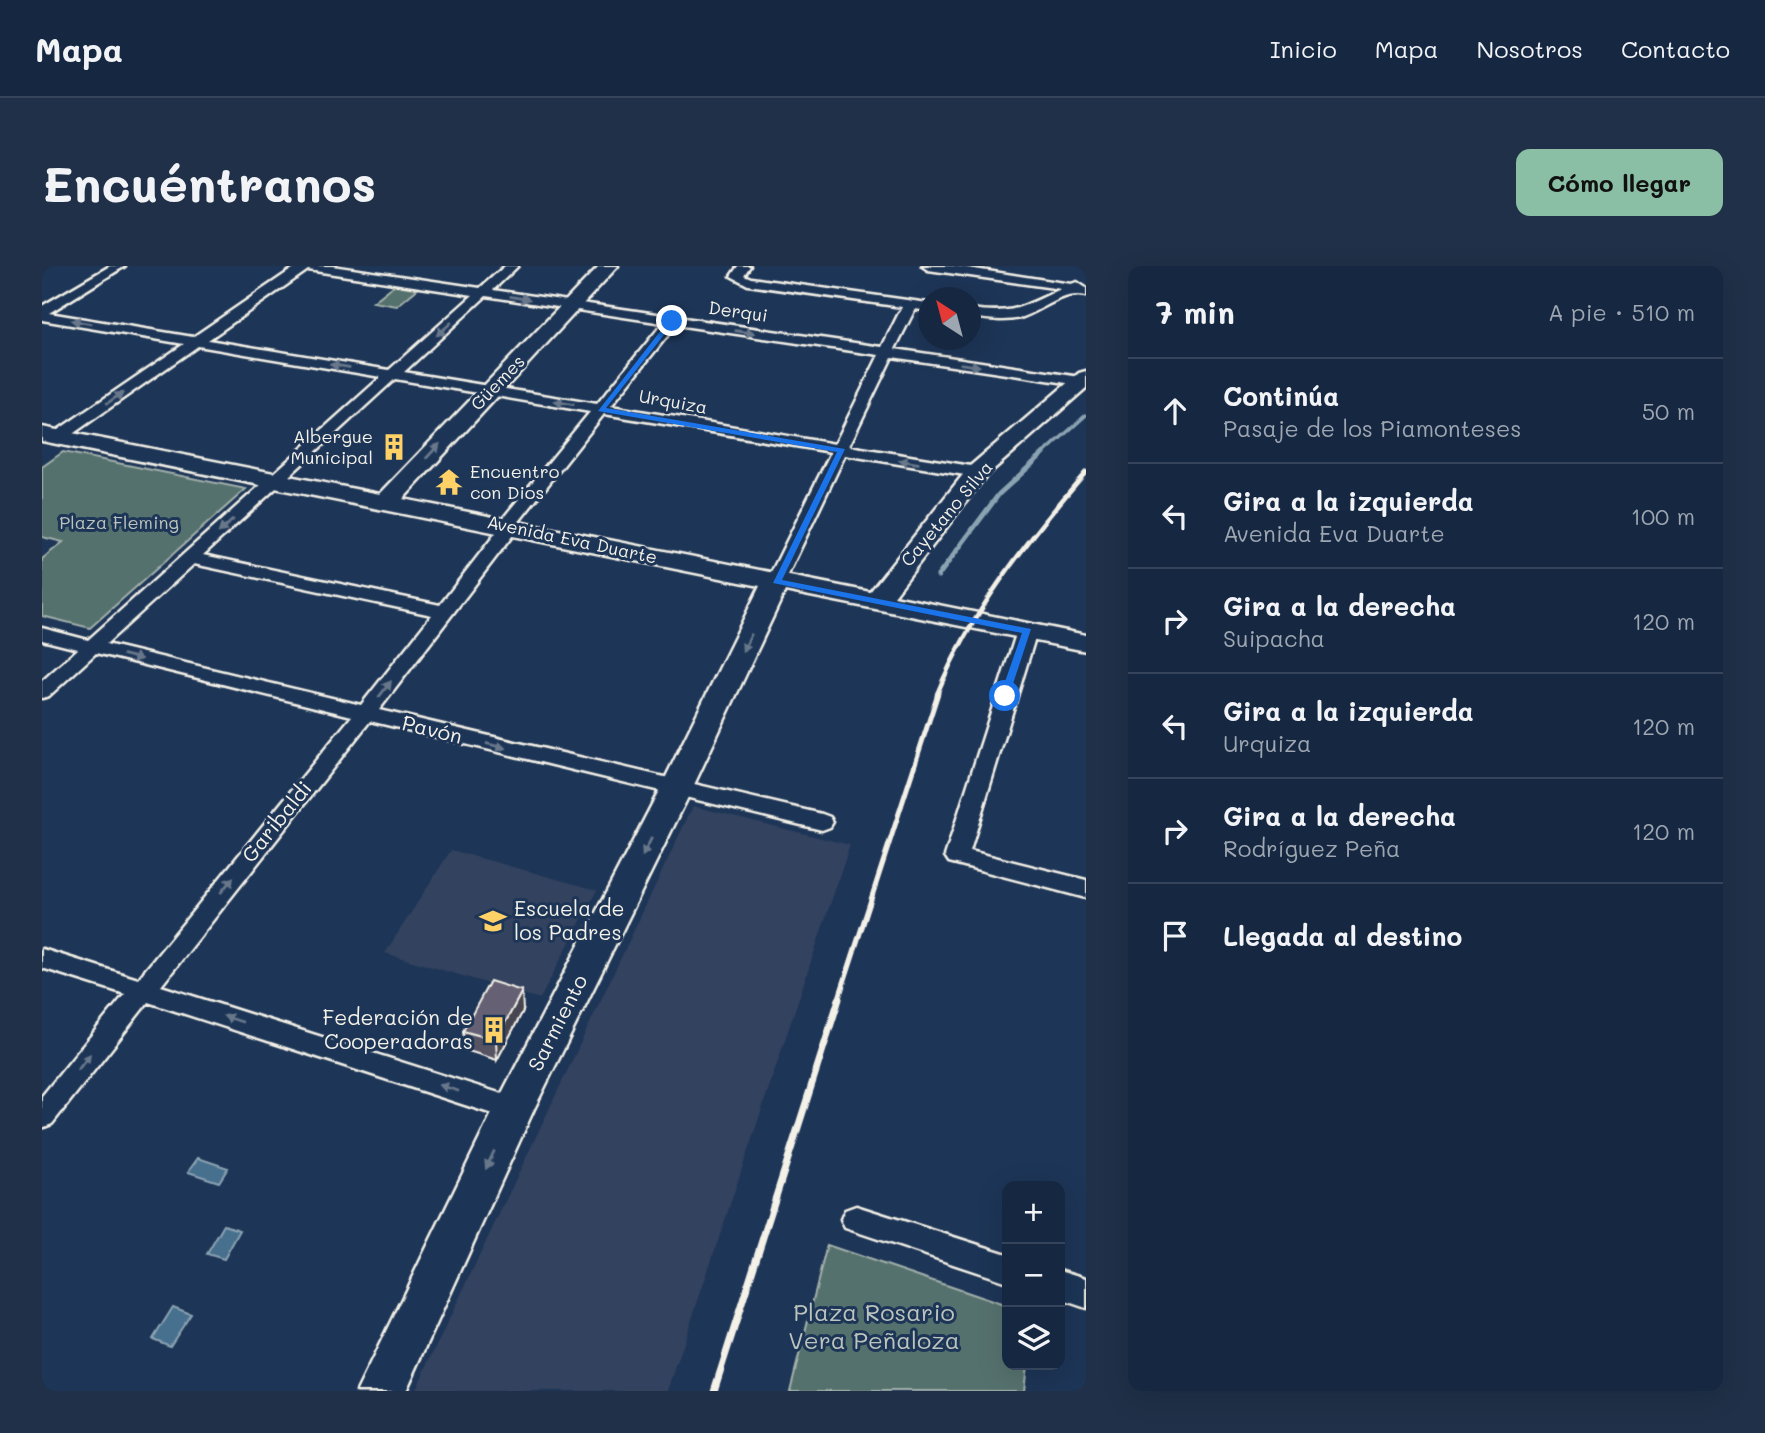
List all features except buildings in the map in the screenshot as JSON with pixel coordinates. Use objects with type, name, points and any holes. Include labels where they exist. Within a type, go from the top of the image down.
[{"type":"street","points":[[42,314],[119,266]]},
{"type":"street","points":[[47,440],[197,342],[306,266]]},
{"type":"street","name":"Derqui","points":[[306,266],[886,353],[1083,379]]},
{"type":"street","points":[[42,692],[512,266]]},
{"type":"street","name":"Güemes","points":[[387,501],[609,266]]},
{"type":"street","points":[[928,266],[1079,290]]},
{"type":"street","points":[[741,271],[748,281],[918,306]]},
{"type":"street","points":[[981,314],[1001,317],[1018,314],[1079,290],[1086,282]]},
{"type":"street","points":[[776,581],[842,451],[910,305]]},
{"type":"street","name":"Urquiza","points":[[42,314],[977,472]]},
{"type":"street","name":"Garibaldi","points":[[42,1116],[141,989],[365,714],[508,527],[672,321]]},
{"type":"street","name":"Cayetano Silva","points":[[877,601],[977,472],[1083,379]]},
{"type":"street","name":"Avenida Eva Duarte","points":[[47,440],[387,501],[1086,643]]},
{"type":"street","points":[[191,558],[445,612]]},
{"type":"street","name":"Sarmiento","points":[[382,1391],[514,1109],[676,789],[776,581]]},
{"type":"street","points":[[1027,631],[957,856],[1086,889]]},
{"type":"street","name":"Pavón","points":[[42,634],[676,789],[822,822]]},
{"type":"street","points":[[42,958],[514,1109]]},
{"type":"street","points":[[856,1219],[1002,1266]]},
{"type":"street","points":[[1065,1287],[1086,1293]]},
{"type":"shaded area","points":[[693,806],[850,845],[668,1391],[415,1391]]},
{"type":"shaded area","name":"Escuela de los Padres","points":[[451,850],[597,890],[540,999],[385,953]]},
{"type":"shaded area","points":[[198,1158],[228,1168],[219,1182],[188,1172]]},
{"type":"shaded area","points":[[224,1225],[240,1230],[224,1259],[207,1254]]},
{"type":"shaded area","points":[[173,1307],[191,1314],[170,1346],[153,1339]]},
{"type":"green space","points":[[398,282],[421,286],[397,306],[373,302]]},
{"type":"green space","name":"Plaza Fleming","points":[[63,452],[246,489],[90,628],[42,616],[42,559],[63,542],[42,537],[42,467]]},
{"type":"green space","name":"Plaza Rosario Vera Peñaloza","points":[[827,1245],[1002,1304],[1002,1370],[1026,1370],[1024,1391],[790,1391]]},
{"type":"waterway","points":[[1042,455],[1086,415]]},
{"type":"waterway","points":[[938,576],[999,494],[1044,453]]},
{"type":"railway","points":[[937,694],[966,634],[1002,577],[1086,472]]},
{"type":"railway","points":[[838,1001],[938,693]]},
{"type":"railway","points":[[714,1391],[839,999]]},
{"type":"place","name":"Albergue Municipal","points":[[394,447]]},
{"type":"place","name":"Encuentro con Dios","points":[[449,482]]},
{"type":"place","name":"Escuela de los Padres","points":[[493,921]]},
{"type":"place","name":"Federación de Cooperadoras","points":[[494,1030]]},
{"type":"route","points":[[672,321],[601,410],[842,451],[776,581],[1027,631],[1005,696]]}]
